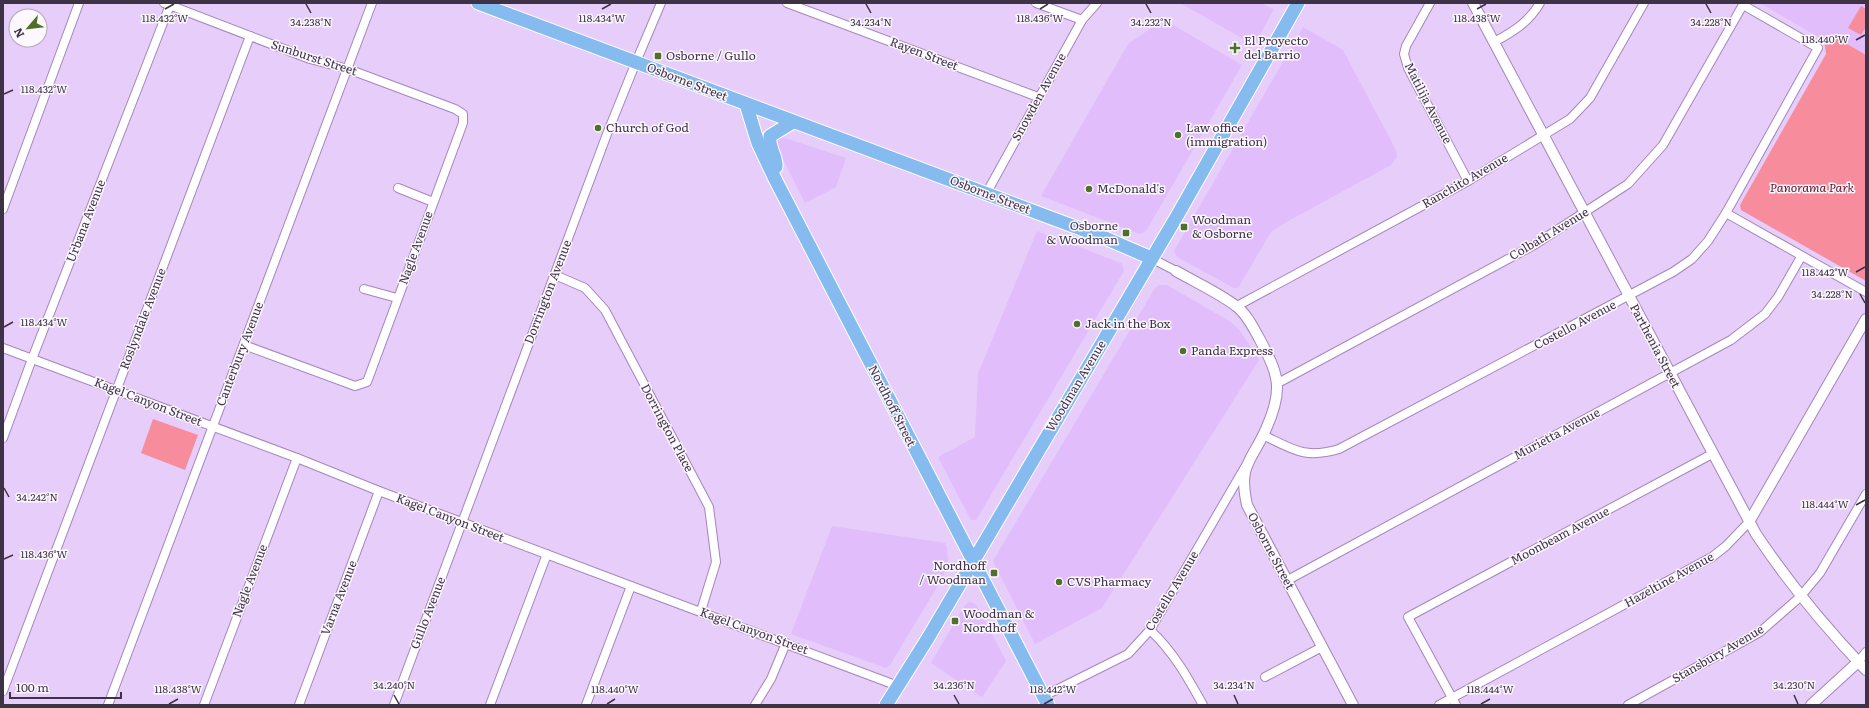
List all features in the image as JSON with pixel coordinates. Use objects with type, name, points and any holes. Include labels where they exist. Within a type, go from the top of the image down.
[{"type":"main road","name":"Osborne Street","points":[[478,3],[1105,238],[1151,258]]},
{"type":"main road","name":"Woodman Avenue","points":[[886,705],[1151,258],[1298,3]]},
{"type":"main road","name":"Nordhoff Street","points":[[746,104],[758,143],[775,179],[1046,700]]},
{"type":"main road","points":[[775,179],[776,162],[770,148],[770,136],[793,122]]},
{"type":"street","points":[[3,209],[79,3]]},
{"type":"street","name":"Canterbury Avenue","points":[[108,705],[372,3]]},
{"type":"street","points":[[636,62],[661,3]]},
{"type":"street","name":"Rayen Street","points":[[787,3],[1038,97]]},
{"type":"street","points":[[1036,3],[1082,20]]},
{"type":"street","name":"Snowden Avenue","points":[[986,194],[1038,97],[1082,20],[1097,3]]},
{"type":"street","name":"Matilija Avenue","points":[[1430,3],[1406,46],[1404,54],[1408,68],[1468,181]]},
{"type":"street","name":"Parthenia Street","points":[[1473,3],[1545,135],[1583,212],[1749,522],[1780,570],[1800,597],[1866,670]]},
{"type":"street","points":[[1494,42],[1520,27],[1528,20],[1540,3]]},
{"type":"street","name":"Ranchito Avenue","points":[[1237,306],[1468,181],[1570,119],[1590,98],[1644,3]]},
{"type":"street","name":"Sunburst Street","points":[[167,4],[310,59],[348,69],[455,109],[462,114]]},
{"type":"street","name":"Urbana Avenue","points":[[3,438],[167,4]]},
{"type":"street","name":"Colbath Avenue","points":[[1278,383],[1534,245],[1628,184],[1663,145],[1743,4]]},
{"type":"street","name":"Costello Avenue","points":[[1263,435],[1297,451],[1312,454],[1324,453],[1339,449],[1629,296],[1673,272],[1692,259],[1708,242],[1726,213],[1818,48],[1743,4]]},
{"type":"street","name":"Roslyndale Avenue","points":[[3,690],[250,36]]},
{"type":"street","name":"Dorrington Avenue","points":[[462,522],[636,62]]},
{"type":"street","name":"Nagle Avenue","points":[[244,346],[355,386],[367,382],[463,123],[462,114]]},
{"type":"street","points":[[398,188],[433,202]]},
{"type":"street","points":[[1726,213],[1801,257],[1866,292]]},
{"type":"street","name":"Murietta Avenue","points":[[1286,581],[1731,340],[1765,314],[1778,296],[1801,257]]},
{"type":"street","name":"Osborne Street","points":[[1151,258],[1237,306],[1248,319],[1265,349],[1278,383],[1275,409],[1263,435],[1246,465],[1243,484],[1247,505],[1353,705]]},
{"type":"street","name":"Dorrington Place","points":[[555,275],[585,288],[605,310],[709,506],[716,562],[701,611]]},
{"type":"street","points":[[364,288],[397,298]]},
{"type":"street","name":"Hazeltine Avenue","points":[[1439,705],[1454,701],[1712,557],[1726,546],[1749,522],[1866,319]]},
{"type":"street","name":"Kagel Canyon Street","points":[[3,348],[116,389],[379,491],[898,686]]},
{"type":"street","name":"Moonbeam Avenue","points":[[1454,701],[1408,617],[1712,454]]},
{"type":"street","name":"Nagle Avenue","points":[[204,705],[297,458]]},
{"type":"street","name":"Costello Avenue","points":[[1046,700],[1128,654],[1150,630],[1246,465]]},
{"type":"street","name":"Varna Avenue","points":[[299,705],[379,491]]},
{"type":"street","name":"Stansbury Avenue","points":[[1628,705],[1760,632],[1800,597],[1820,573],[1866,494]]},
{"type":"street","name":"Gullo Avenue","points":[[394,705],[462,522]]},
{"type":"street","points":[[490,705],[547,554]]},
{"type":"street","points":[[586,705],[631,586]]},
{"type":"street","points":[[1150,630],[1181,666],[1204,705]]},
{"type":"street","points":[[755,705],[771,679],[786,643]]},
{"type":"street","points":[[1264,677],[1322,647]]},
{"type":"street","points":[[1811,705],[1858,662],[1866,652]]},
{"type":"shaded area","points":[[1260,3],[1274,9],[1254,45],[1182,4]]},
{"type":"shaded area","points":[[1760,3],[1866,3],[1866,55],[1837,38],[1832,45]]},
{"type":"shaded area","points":[[1156,25],[1173,25],[1242,65],[1146,231],[1140,234],[1041,196],[1128,44]]},
{"type":"shaded area","points":[[1303,27],[1343,50],[1396,150],[1397,157],[1391,165],[1281,225],[1271,232],[1238,288],[1234,288],[1177,257],[1174,251]]},
{"type":"shaded area","points":[[782,137],[846,158],[836,187],[805,203],[776,145],[777,140]]},
{"type":"shaded area","points":[[1037,231],[1121,263],[1124,271],[976,520],[971,520],[938,457],[975,437],[978,374]]},
{"type":"shaded area","points":[[1159,285],[1167,285],[1231,322],[1241,332],[1259,360],[1102,608],[1035,644],[993,561],[1155,288]]},
{"type":"shaded area","points":[[832,526],[945,543],[947,548],[948,561],[943,577],[890,665],[886,668],[791,634]]},
{"type":"shaded area","points":[[969,602],[974,603],[977,606],[1006,661],[982,697],[931,663],[965,605]]},
{"type":"green space","points":[[1861,6],[1866,9],[1866,27],[1861,35],[1848,28]]},
{"type":"green space","name":"Panorama Park","points":[[1821,38],[1832,45],[1837,38],[1866,55],[1866,281],[1741,210],[1740,205],[1826,54],[1825,46]]},
{"type":"green space","points":[[153,419],[198,435],[185,470],[141,453]]},
{"type":"place","name":"El Proyecto del Barrio","points":[[1235,48]]},
{"type":"place","name":"Osborne / Gullo","points":[[658,56]]},
{"type":"place","name":"Church of God","points":[[598,128]]},
{"type":"place","name":"Law office (immigration)","points":[[1178,135]]},
{"type":"place","name":"McDonald's","points":[[1089,189]]},
{"type":"place","name":"Woodman & Osborne","points":[[1184,227]]},
{"type":"place","name":"Osborne & Woodman","points":[[1126,233]]},
{"type":"place","name":"Jack in the Box","points":[[1077,324]]},
{"type":"place","name":"Panda Express","points":[[1183,351]]},
{"type":"place","name":"Nordhoff / Woodman","points":[[994,573]]},
{"type":"place","name":"CVS Pharmacy","points":[[1059,582]]},
{"type":"place","name":"Woodman & Nordhoff","points":[[955,621]]}]
